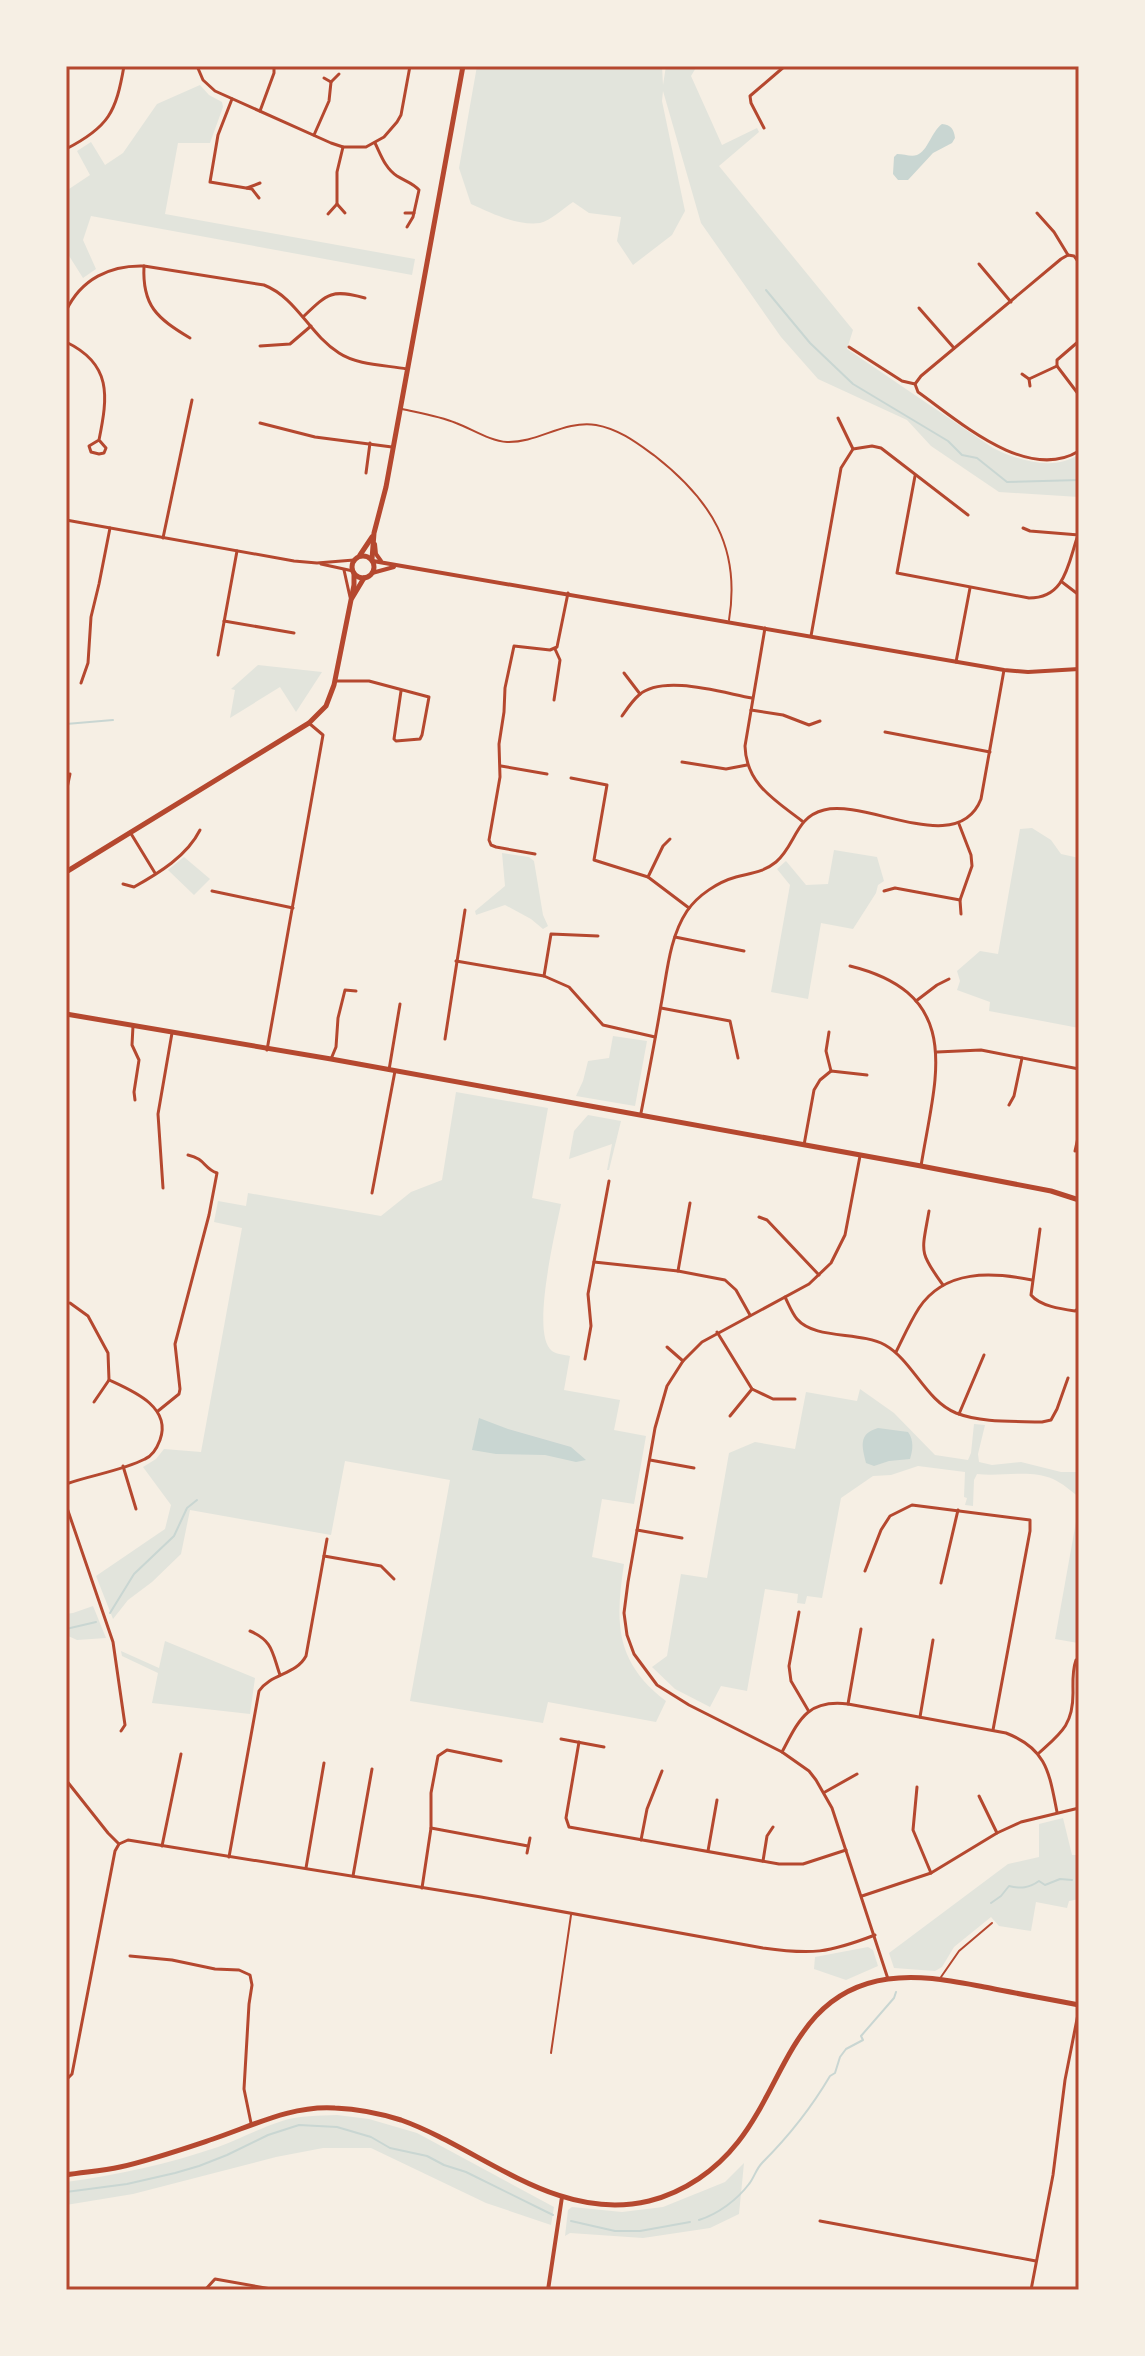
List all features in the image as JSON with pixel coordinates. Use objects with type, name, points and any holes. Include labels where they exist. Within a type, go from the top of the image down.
[{"type":"main road","points":[[350,602],[374,567],[374,533],[385,492],[463,66]]},
{"type":"main road","points":[[66,872],[309,723],[326,706],[335,681],[357,558],[374,533]]},
{"type":"main road","points":[[357,558],[366,556],[372,560]]},
{"type":"main road","points":[[354,572],[364,578]]},
{"type":"main road","points":[[66,1014],[921,1166],[1051,1191],[1079,1200]]},
{"type":"main road","points":[[66,2175],[119,2167],[214,2139],[251,2123],[331,2107],[376,2113],[402,2121],[523,2182],[562,2197],[604,2204],[634,2203],[676,2192],[719,2163],[739,2141],[807,2025],[822,2009],[856,1988],[888,1979],[940,1979],[1079,2007]]},
{"type":"street","points":[[66,149],[96,130],[112,114],[124,66]]},
{"type":"street","points":[[197,66],[207,84],[215,91],[343,147],[356,148],[375,143],[393,129],[401,115],[410,66]]},
{"type":"street","points":[[260,111],[274,66]]},
{"type":"street","points":[[764,128],[750,96],[785,66]]},
{"type":"street","points":[[314,135],[329,101],[331,82],[339,74]]},
{"type":"street","points":[[324,78],[331,82]]},
{"type":"street","points":[[232,99],[218,135],[210,182],[252,189],[259,198]]},
{"type":"street","points":[[375,143],[393,174],[418,186],[414,213],[407,227]]},
{"type":"street","points":[[343,147],[337,172],[337,204],[345,213]]},
{"type":"street","points":[[247,188],[260,183]]},
{"type":"street","points":[[328,214],[337,204]]},
{"type":"street","points":[[405,213],[414,213]]},
{"type":"street","points":[[1037,213],[1068,255]]},
{"type":"street","points":[[915,384],[1068,255],[1074,256],[1079,263]]},
{"type":"street","points":[[979,264],[1011,302]]},
{"type":"street","points":[[66,311],[68,302],[93,278],[126,265],[264,285],[276,290],[337,352],[351,359],[407,369]]},
{"type":"street","points":[[144,266],[145,291],[154,311],[167,324],[190,338]]},
{"type":"street","points":[[304,316],[326,295],[335,292],[365,298]]},
{"type":"street","points":[[919,308],[954,348]]},
{"type":"street","points":[[260,346],[290,344],[311,326]]},
{"type":"street","points":[[1079,341],[1057,360],[1057,366],[1079,395]]},
{"type":"street","points":[[66,342],[88,355],[102,376],[106,399],[99,440]]},
{"type":"street","points":[[849,347],[902,381],[915,384]]},
{"type":"street","points":[[1029,379],[1057,366]]},
{"type":"street","points":[[1022,374],[1029,379],[1030,386]]},
{"type":"street","points":[[915,384],[918,392],[997,448],[1048,459],[1062,458],[1079,451]]},
{"type":"street","points":[[163,538],[192,400]]},
{"type":"street","points":[[838,418],[853,449]]},
{"type":"street","points":[[260,423],[315,437],[392,447]]},
{"type":"street","points":[[366,473],[370,443]]},
{"type":"street","points":[[811,636],[841,468],[853,449],[881,448],[968,515]]},
{"type":"street","points":[[915,476],[897,573],[1036,598],[1048,595],[1062,582],[1078,535],[1023,528]]},
{"type":"street","points":[[66,520],[354,572]]},
{"type":"street","points":[[81,683],[88,663],[91,617],[110,528]]},
{"type":"street","points":[[374,533],[376,554],[383,563]]},
{"type":"street","points":[[218,655],[237,551]]},
{"type":"street","points":[[317,563],[357,558]]},
{"type":"street","points":[[372,560],[1004,670],[1079,669]]},
{"type":"street","points":[[372,573],[400,566]]},
{"type":"street","points":[[344,570],[350,602]]},
{"type":"street","points":[[1062,582],[1079,595]]},
{"type":"street","points":[[956,662],[970,588]]},
{"type":"street","points":[[555,649],[568,593]]},
{"type":"street","points":[[224,621],[294,633]]},
{"type":"street","points":[[765,628],[745,746],[747,765],[761,789],[802,821]]},
{"type":"street","points":[[535,854],[491,845],[489,840],[501,766],[499,744],[512,649],[517,645],[555,649]]},
{"type":"street","points":[[554,700],[560,660],[555,649]]},
{"type":"street","points":[[641,1116],[675,937],[689,908],[716,885],[756,873],[777,861],[802,821],[816,812],[834,808],[940,826],[959,824],[979,805],[1004,670]]},
{"type":"street","points":[[624,673],[640,694]]},
{"type":"street","points":[[335,681],[369,681],[429,697],[420,739],[394,739],[401,691]]},
{"type":"street","points":[[622,716],[640,694],[657,686],[673,685],[752,698]]},
{"type":"street","points":[[751,710],[783,715],[809,725],[820,721]]},
{"type":"street","points":[[267,1050],[323,735],[309,723]]},
{"type":"street","points":[[885,732],[990,752]]},
{"type":"street","points":[[682,762],[726,769],[747,765]]},
{"type":"street","points":[[501,766],[547,774]]},
{"type":"street","points":[[66,793],[70,774]]},
{"type":"street","points":[[571,778],[607,785],[594,860],[648,877],[689,908]]},
{"type":"street","points":[[959,824],[972,866],[960,900],[961,914]]},
{"type":"street","points":[[123,884],[134,887],[155,873],[179,856],[200,830]]},
{"type":"street","points":[[130,832],[155,873]]},
{"type":"street","points":[[648,877],[663,846],[670,839]]},
{"type":"street","points":[[884,891],[895,888],[960,900]]},
{"type":"street","points":[[212,891],[293,908]]},
{"type":"street","points":[[445,1039],[465,910]]},
{"type":"street","points":[[544,976],[551,934],[598,936]]},
{"type":"street","points":[[675,937],[744,951]]},
{"type":"street","points":[[456,961],[544,976],[569,987],[603,1025],[655,1037]]},
{"type":"street","points":[[850,966],[886,978],[916,1001],[932,1034],[937,1052],[936,1078],[921,1166]]},
{"type":"street","points":[[916,1001],[949,979]]},
{"type":"street","points":[[331,1059],[336,1047],[338,1018],[345,990],[356,991]]},
{"type":"street","points":[[372,1193],[400,1004]]},
{"type":"street","points":[[661,1008],[730,1021],[738,1058]]},
{"type":"street","points":[[133,1026],[132,1045],[139,1060],[135,1100]]},
{"type":"street","points":[[829,1032],[826,1051],[831,1071]]},
{"type":"street","points":[[163,1188],[158,1114],[172,1033]]},
{"type":"street","points":[[937,1052],[981,1050],[1079,1069]]},
{"type":"street","points":[[1009,1105],[1014,1096],[1022,1058]]},
{"type":"street","points":[[804,1145],[814,1090],[820,1080],[831,1071],[867,1075]]},
{"type":"street","points":[[1075,1151],[1079,1133]]},
{"type":"street","points":[[158,1411],[179,1394],[175,1344],[217,1173],[201,1158],[188,1155]]},
{"type":"street","points":[[860,1156],[845,1235],[831,1263],[809,1284],[702,1342],[683,1361],[662,1398],[624,1613],[634,1654],[648,1676],[668,1693],[782,1752],[809,1771],[825,1792],[888,1979]]},
{"type":"street","points":[[585,1359],[591,1326],[588,1294],[609,1181]]},
{"type":"street","points":[[678,1271],[690,1203]]},
{"type":"street","points":[[929,1211],[923,1254],[943,1285]]},
{"type":"street","points":[[759,1217],[767,1220],[819,1275]]},
{"type":"street","points":[[1040,1229],[1031,1295],[1036,1302],[1075,1311],[1079,1308]]},
{"type":"street","points":[[593,1262],[678,1271],[725,1280],[736,1290],[750,1315]]},
{"type":"street","points":[[896,1352],[919,1308],[943,1285],[965,1276],[999,1274],[1032,1280]]},
{"type":"street","points":[[785,1297],[795,1317],[808,1327],[869,1339],[896,1352],[939,1401],[959,1414],[978,1419],[1051,1420],[1068,1378]]},
{"type":"street","points":[[70,1303],[88,1316],[108,1353],[109,1380],[94,1402]]},
{"type":"street","points":[[717,1332],[752,1389],[773,1399],[795,1399]]},
{"type":"street","points":[[667,1347],[683,1361]]},
{"type":"street","points":[[959,1414],[984,1355]]},
{"type":"street","points":[[66,1484],[146,1459],[157,1448],[162,1430],[158,1411],[127,1388],[109,1380]]},
{"type":"street","points":[[730,1416],[752,1389]]},
{"type":"street","points":[[650,1460],[694,1468]]},
{"type":"street","points":[[123,1466],[136,1509]]},
{"type":"street","points":[[66,1505],[113,1642],[125,1725],[121,1731]]},
{"type":"street","points":[[865,1571],[881,1530],[890,1516],[912,1505],[1030,1520],[993,1730]]},
{"type":"street","points":[[941,1583],[958,1510]]},
{"type":"street","points":[[637,1530],[682,1538]]},
{"type":"street","points":[[229,1857],[259,1691],[263,1684],[297,1667],[306,1656],[327,1539]]},
{"type":"street","points":[[324,1556],[381,1566],[394,1579]]},
{"type":"street","points":[[799,1612],[789,1666],[791,1681],[808,1710]]},
{"type":"street","points":[[848,1704],[861,1629]]},
{"type":"street","points":[[250,1631],[269,1643],[280,1675]]},
{"type":"street","points":[[920,1717],[933,1640]]},
{"type":"street","points":[[1039,1753],[1064,1730],[1069,1721],[1073,1709],[1076,1660]]},
{"type":"street","points":[[782,1752],[799,1720],[808,1710],[825,1704],[848,1704],[993,1730],[1017,1737],[1039,1753],[1049,1770],[1057,1812]]},
{"type":"street","points":[[125,1725],[132,1726]]},
{"type":"street","points":[[561,1739],[604,1747]]},
{"type":"street","points":[[579,1742],[566,1818],[567,1825],[572,1828],[779,1864],[803,1864],[846,1850]]},
{"type":"street","points":[[422,1888],[431,1828],[431,1793],[438,1756],[447,1750],[501,1761]]},
{"type":"street","points":[[162,1846],[181,1754]]},
{"type":"street","points":[[306,1868],[324,1763]]},
{"type":"street","points":[[353,1876],[372,1769]]},
{"type":"street","points":[[641,1840],[647,1809],[662,1771]]},
{"type":"street","points":[[825,1792],[857,1774]]},
{"type":"street","points":[[66,1780],[119,1844]]},
{"type":"street","points":[[917,1787],[913,1830],[931,1873]]},
{"type":"street","points":[[979,1796],[997,1833]]},
{"type":"street","points":[[708,1851],[717,1800]]},
{"type":"street","points":[[862,1896],[931,1873],[1021,1822],[1079,1808]]},
{"type":"street","points":[[763,1861],[767,1836],[773,1827]]},
{"type":"street","points":[[431,1828],[528,1846]]},
{"type":"street","points":[[527,1853],[530,1838]]},
{"type":"street","points":[[66,2080],[72,2074],[112,1862],[119,1844],[128,1840],[572,1913],[726,1943],[795,1952],[825,1952],[875,1935]]},
{"type":"street","points":[[130,1956],[239,1970],[250,1975],[252,1985],[244,2089],[251,2123]]},
{"type":"street","points":[[1031,2290],[1053,2175],[1065,2080],[1079,2007]]},
{"type":"street","points":[[548,2290],[562,2197]]},
{"type":"street","points":[[820,2221],[1037,2261]]},
{"type":"street","points":[[205,2290],[215,2279],[277,2290]]},
{"type":"lane","points":[[400,408],[508,442],[530,440],[537,435],[576,424],[597,425],[623,434],[681,477],[705,503],[718,524],[732,580],[729,621]]},
{"type":"lane","points":[[551,2053],[572,1913]]},
{"type":"lane","points":[[940,1979],[959,1951],[992,1923]]},
{"type":"shaded area","points":[[477,66],[662,66],[663,85],[666,66],[697,66],[691,76],[722,145],[757,128],[759,132],[719,166],[853,330],[847,349],[993,448],[1024,460],[1047,463],[1079,454],[1079,497],[999,492],[931,446],[907,420],[818,379],[781,337],[701,223],[663,91],[662,101],[685,211],[672,235],[633,265],[617,241],[621,217],[589,213],[573,202],[548,220],[522,223],[471,204],[459,168]]},
{"type":"shaded area","points":[[200,85],[209,95],[222,102],[223,107],[210,143],[178,143],[165,214],[415,259],[412,275],[91,216],[83,240],[96,269],[83,278],[66,251],[66,191],[90,175],[77,151],[91,142],[105,165],[123,153],[157,104]]},
{"type":"shaded area","points":[[942,124],[953,130],[955,138],[952,143],[933,153],[908,180],[898,180],[893,174],[894,157],[897,154],[912,156],[921,153]]},
{"type":"shaded area","points":[[258,665],[322,672],[296,712],[280,687],[230,718],[235,690],[231,689]]},
{"type":"shaded area","points":[[1032,828],[1051,840],[1061,854],[1079,858],[1079,1028],[989,1011],[990,1002],[957,990],[960,981],[957,971],[980,951],[998,954],[1020,829]]},
{"type":"shaded area","points":[[834,850],[877,857],[884,881],[878,885],[853,929],[821,923],[808,999],[771,992],[790,885],[777,869],[786,861],[806,885],[828,884]]},
{"type":"shaded area","points":[[502,853],[529,857],[534,861],[543,915],[548,926],[543,929],[505,905],[476,915],[475,911],[505,886]]},
{"type":"shaded area","points":[[184,857],[210,879],[194,895],[168,870]]},
{"type":"shaded area","points":[[613,1036],[647,1041],[635,1106],[576,1096],[588,1061],[609,1058]]},
{"type":"shaded area","points":[[456,1092],[548,1108],[532,1198],[561,1204],[546,1281],[543,1325],[552,1351],[570,1356],[564,1390],[620,1400],[614,1430],[646,1436],[634,1504],[602,1499],[592,1557],[624,1564],[620,1605],[622,1640],[637,1671],[666,1701],[656,1722],[548,1702],[543,1723],[410,1701],[450,1480],[345,1461],[331,1535],[190,1510],[181,1554],[128,1600],[113,1619],[96,1576],[165,1529],[171,1505],[143,1467],[164,1449],[201,1452],[242,1228],[214,1222],[218,1201],[246,1206],[248,1193],[381,1216],[411,1192],[442,1180]]},
{"type":"shaded area","points":[[588,1115],[621,1121],[609,1170],[612,1144],[569,1159],[574,1131]]},
{"type":"shaded area","points":[[860,1389],[894,1413],[935,1455],[968,1460],[974,1424],[985,1425],[979,1462],[992,1465],[1021,1462],[1061,1472],[1079,1472],[1079,1497],[1044,1476],[977,1474],[973,1506],[965,1505],[965,1472],[918,1466],[891,1475],[873,1476],[841,1498],[822,1598],[807,1596],[805,1604],[797,1603],[798,1594],[765,1589],[747,1691],[721,1686],[710,1707],[675,1689],[652,1667],[667,1656],[681,1574],[707,1578],[729,1453],[755,1442],[795,1449],[806,1392],[857,1401]]},
{"type":"shaded area","points":[[479,1418],[571,1447],[586,1460],[576,1462],[545,1455],[472,1450]]},
{"type":"shaded area","points":[[878,1428],[908,1432],[912,1445],[910,1459],[874,1466],[866,1463],[864,1437]]},
{"type":"shaded area","points":[[1079,1505],[1079,1652],[1078,1643],[1055,1639]]},
{"type":"shaded area","points":[[93,1606],[106,1638],[77,1640],[66,1635],[66,1614]]},
{"type":"shaded area","points":[[165,1641],[255,1678],[250,1714],[152,1703],[158,1673],[122,1656],[121,1651],[159,1668]]},
{"type":"shaded area","points":[[1063,1818],[1072,1855],[1079,1855],[1079,1899],[1069,1901],[1067,1908],[1036,1902],[1031,1931],[999,1926],[991,1917],[954,1947],[942,1967],[935,1971],[894,1968],[889,1953],[1008,1864],[1039,1857],[1039,1824]]},
{"type":"shaded area","points":[[868,1947],[873,1950],[878,1966],[846,1980],[814,1969],[815,1957]]},
{"type":"shaded area","points":[[337,2115],[369,2119],[417,2133],[554,2207],[551,2225],[486,2203],[371,2148],[323,2148],[133,2194],[66,2205],[66,2182],[180,2159],[289,2119]]},
{"type":"shaded area","points":[[744,2163],[739,2214],[710,2228],[643,2238],[570,2233],[565,2236],[568,2210],[572,2207],[622,2212],[663,2207],[725,2182]]},
{"type":"waterway","points":[[766,290],[810,343],[853,384],[948,441],[962,455],[977,458],[1007,482],[1079,480]]},
{"type":"waterway","points":[[66,724],[113,720]]},
{"type":"waterway","points":[[110,1613],[134,1574],[174,1536],[187,1508],[197,1500]]},
{"type":"waterway","points":[[66,1629],[96,1622]]},
{"type":"waterway","points":[[991,1903],[1009,1886],[1025,1887],[1039,1881],[1045,1885],[1060,1879],[1072,1880]]},
{"type":"waterway","points":[[699,2220],[733,2201],[751,2182],[760,2165],[799,2122],[835,2073],[846,2049],[863,2040],[861,2036],[896,1992]]},
{"type":"waterway","points":[[66,2192],[127,2184],[175,2173],[299,2125],[337,2127],[371,2137],[390,2148],[427,2156],[553,2215]]},
{"type":"waterway","points":[[571,2221],[615,2231],[640,2231],[690,2222]]}]
